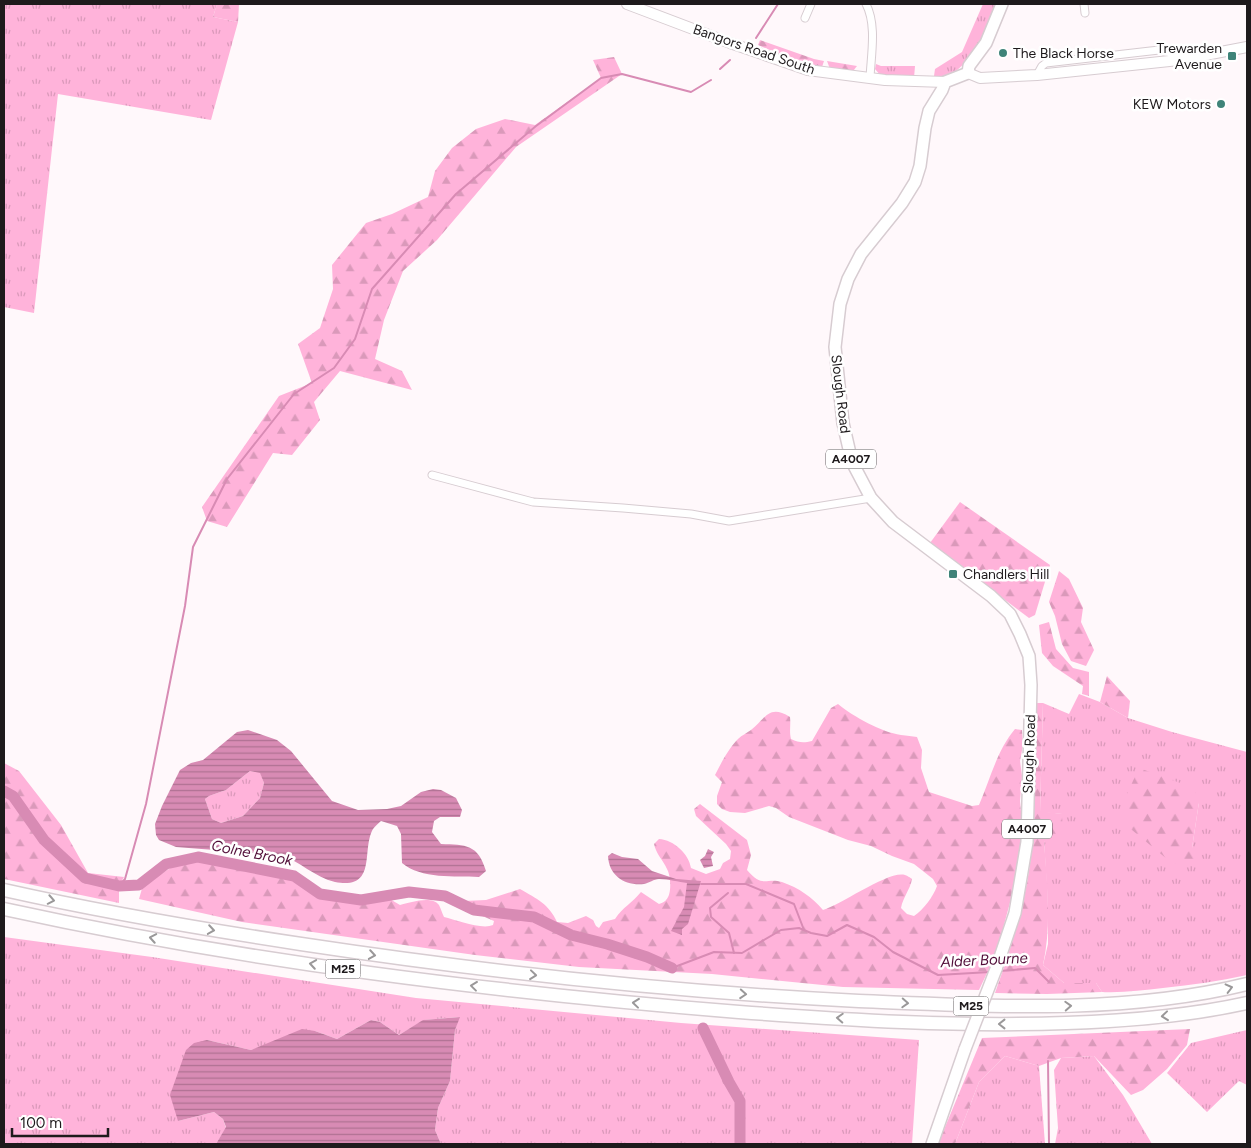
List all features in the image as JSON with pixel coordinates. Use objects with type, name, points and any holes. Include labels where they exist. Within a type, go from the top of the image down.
[{"type":"highway","name":"M25","points":[[4,890],[155,920],[383,956],[506,972],[694,991],[789,998],[1047,1007],[1145,1001],[1213,992],[1247,984]]},
{"type":"highway","name":"M25","points":[[4,909],[143,936],[382,975],[507,990],[705,1009],[920,1023],[1034,1024],[1122,1021],[1215,1010],[1247,1003]]},
{"type":"main road","points":[[944,82],[968,73],[969,66],[986,44],[1002,4]]},
{"type":"main road","name":"Slough Road","points":[[932,1144],[1015,913],[1026,842],[1031,685],[1029,656],[1010,614],[991,596],[893,522],[871,498],[852,462],[843,423],[835,348],[840,304],[848,279],[860,254],[902,203],[915,182],[920,166],[929,111],[942,90],[944,82]]},
{"type":"street","name":"Bangors Road South","points":[[627,4],[808,70],[885,80],[944,82]]},
{"type":"street","points":[[805,18],[811,4]]},
{"type":"street","points":[[866,4],[871,13],[872,27],[870,78]]},
{"type":"street","points":[[1084,4],[1085,13]]},
{"type":"street","points":[[968,73],[980,78],[1037,75],[1180,60],[1247,47]]},
{"type":"street","points":[[432,475],[533,502],[691,514],[729,521],[871,498]]},
{"type":"green space","points":[[4,4],[217,4],[213,17],[238,22],[211,120],[58,94],[34,313],[4,307]]},
{"type":"green space","points":[[217,4],[239,4],[238,22],[213,17]]},
{"type":"green space","points":[[983,4],[998,4],[985,38],[969,59],[954,73],[945,76],[934,76],[935,69],[962,52]]},
{"type":"green space","points":[[760,40],[824,61],[822,67],[787,57],[758,45]]},
{"type":"green space","points":[[614,57],[622,74],[516,147],[437,240],[403,271],[384,320],[375,359],[402,371],[412,390],[340,371],[314,402],[320,420],[292,455],[273,453],[227,527],[207,521],[202,507],[279,396],[312,383],[298,344],[320,328],[333,289],[332,265],[366,223],[392,214],[428,197],[435,171],[452,148],[476,129],[505,119],[535,125],[601,78],[593,60]]},
{"type":"green space","points":[[827,61],[857,66],[853,71],[830,69]]},
{"type":"green space","points":[[876,64],[881,66],[915,66],[914,78],[881,76],[875,69]]},
{"type":"green space","points":[[960,502],[1050,565],[1035,615],[1029,618],[930,543]]},
{"type":"green space","points":[[1059,571],[1069,579],[1083,608],[1081,622],[1094,650],[1086,666],[1071,661],[1062,644],[1055,616],[1049,602]]},
{"type":"green space","points":[[1049,622],[1056,649],[1073,668],[1089,672],[1089,696],[1082,694],[1083,686],[1053,666],[1042,653],[1039,625]]},
{"type":"green space","points":[[1107,676],[1130,701],[1128,718],[1100,702]]},
{"type":"green space","points":[[1079,694],[1100,702],[1128,718],[1247,752],[1247,975],[1174,987],[1125,992],[1102,992],[1096,983],[1064,983],[1043,965],[1048,944],[1044,840],[1062,814],[1040,812],[1043,703],[1069,714]],"holes":[[[1199,802],[1192,848],[1173,864]]]},
{"type":"green space","points":[[1035,703],[1043,703],[1040,811],[1062,814],[1063,835],[1044,841],[1048,919],[1043,965],[1064,983],[1096,983],[1102,992],[995,993],[1016,929],[1030,864],[1034,804]]},
{"type":"green space","points":[[838,704],[876,727],[901,735],[917,737],[922,750],[921,768],[929,792],[972,806],[979,805],[1003,746],[1015,729],[1022,730],[1020,801],[1023,832],[1014,888],[996,954],[979,990],[843,987],[712,974],[579,967],[475,955],[242,922],[139,899],[143,885],[177,864],[201,861],[294,878],[316,895],[356,903],[388,898],[400,905],[420,900],[431,900],[439,905],[444,917],[482,926],[493,925],[494,921],[459,906],[463,901],[486,900],[520,889],[546,906],[557,922],[568,923],[586,916],[593,920],[599,928],[603,922],[615,919],[641,892],[659,904],[668,897],[670,885],[668,872],[654,844],[659,839],[675,845],[684,853],[691,868],[706,874],[720,869],[723,863],[730,859],[731,851],[726,844],[696,816],[694,809],[700,804],[747,840],[751,855],[747,870],[757,879],[761,881],[782,882],[794,887],[810,897],[823,910],[888,878],[905,875],[912,879],[901,908],[907,914],[914,916],[928,903],[937,886],[933,879],[914,864],[871,846],[848,840],[789,817],[776,808],[769,806],[745,813],[730,812],[722,809],[717,804],[717,796],[722,782],[715,775],[728,751],[768,714],[777,712],[790,717],[791,739],[806,742],[812,741],[831,708]]},
{"type":"green space","points":[[4,763],[19,771],[61,825],[88,873],[124,877],[119,886],[119,903],[4,879]]},
{"type":"green space","points":[[1139,768],[1194,788],[1199,802],[1192,848],[1195,863],[1173,864],[1126,825],[1126,796]]},
{"type":"green space","points":[[250,771],[260,772],[264,783],[260,798],[243,816],[221,823],[212,819],[205,799],[226,790]]},
{"type":"green space","points":[[4,937],[152,957],[416,998],[681,1023],[919,1040],[912,1144],[441,1144],[435,1130],[438,1108],[450,1081],[455,1030],[459,1017],[424,1020],[399,1035],[380,1022],[371,1020],[337,1039],[315,1031],[251,1050],[207,1040],[178,1121],[214,1112],[223,1119],[226,1128],[216,1144],[4,1144]]},
{"type":"green space","points":[[1190,1029],[1187,1045],[1167,1069],[1143,1090],[1131,1095],[1094,1056],[1061,1058],[1039,1066],[1005,1056],[979,1082],[955,1144],[938,1144],[982,1038]]},
{"type":"green space","points":[[1247,1030],[1247,1085],[1239,1081],[1207,1112],[1167,1073],[1191,1043]]},
{"type":"green space","points":[[1005,1056],[1039,1066],[1045,1144],[955,1144],[979,1082]]},
{"type":"green space","points":[[1094,1056],[1123,1095],[1152,1144],[1055,1144],[1058,1128],[1054,1070],[1061,1058]]},
{"type":"shaded area","points":[[248,730],[277,740],[291,751],[332,801],[358,810],[387,809],[401,806],[421,792],[433,789],[441,790],[456,798],[462,810],[460,817],[440,817],[434,821],[432,832],[441,844],[464,846],[475,851],[483,862],[486,871],[479,877],[449,876],[428,874],[410,868],[402,863],[401,834],[397,826],[381,821],[373,829],[363,874],[357,880],[348,883],[327,880],[280,855],[176,847],[159,840],[156,835],[155,824],[180,770],[191,763],[203,760],[237,732]],"holes":[[[250,771],[260,773],[264,783],[260,798],[243,816],[221,823],[212,819],[205,799],[226,790]]]},
{"type":"shaded area","points":[[708,849],[714,852],[711,857],[713,866],[704,868],[700,860],[705,856]]},
{"type":"shaded area","points":[[612,853],[622,857],[638,859],[652,871],[676,879],[701,881],[688,924],[682,929],[682,935],[671,931],[684,907],[687,883],[659,879],[644,884],[625,881],[619,878],[611,869],[608,856]]},
{"type":"shaded area","points":[[460,1017],[455,1030],[450,1081],[438,1108],[435,1130],[441,1144],[216,1144],[226,1127],[223,1119],[214,1112],[178,1121],[170,1095],[186,1050],[194,1043],[207,1040],[251,1050],[302,1029],[315,1031],[337,1039],[371,1020],[380,1022],[399,1035],[423,1020]]},
{"type":"waterway","points":[[756,38],[778,4]]},
{"type":"waterway","points":[[720,69],[730,60]]},
{"type":"waterway","points":[[119,886],[125,879],[146,804],[185,606],[193,547],[227,479],[294,394],[334,368],[355,339],[372,289],[456,194],[536,126],[601,78],[622,74],[691,92],[711,80]]},
{"type":"waterway","name":"Colne Brook","points":[[4,791],[13,796],[44,840],[85,878],[119,886],[139,885],[166,864],[198,857],[294,876],[320,894],[361,900],[409,892],[445,896],[474,910],[534,917],[571,935],[647,957],[672,968]]},
{"type":"waterway","points":[[701,884],[746,884],[794,904],[804,930]]},
{"type":"waterway","points":[[728,893],[710,908],[711,917],[729,933],[734,953]]},
{"type":"waterway","name":"Alder Bourne","points":[[672,968],[714,952],[742,953],[781,930],[799,928],[811,933],[827,936],[847,925],[874,937],[893,952],[938,975],[990,972]]},
{"type":"waterway","name":"Alder Bourne","points":[[1000,971],[1035,968],[1049,982]]},
{"type":"waterway","name":"Colne Brook","points":[[703,1028],[740,1101],[740,1144]]},
{"type":"waterway","name":"Alder Bourne","points":[[1048,1061],[1049,1144]]},
{"type":"place","name":"The Black Horse","points":[[1003,53]]},
{"type":"place","name":"Trewarden Avenue","points":[[1232,56]]},
{"type":"place","name":"KEW Motors","points":[[1221,104]]},
{"type":"place","name":"Chandlers Hill","points":[[953,574]]}]
